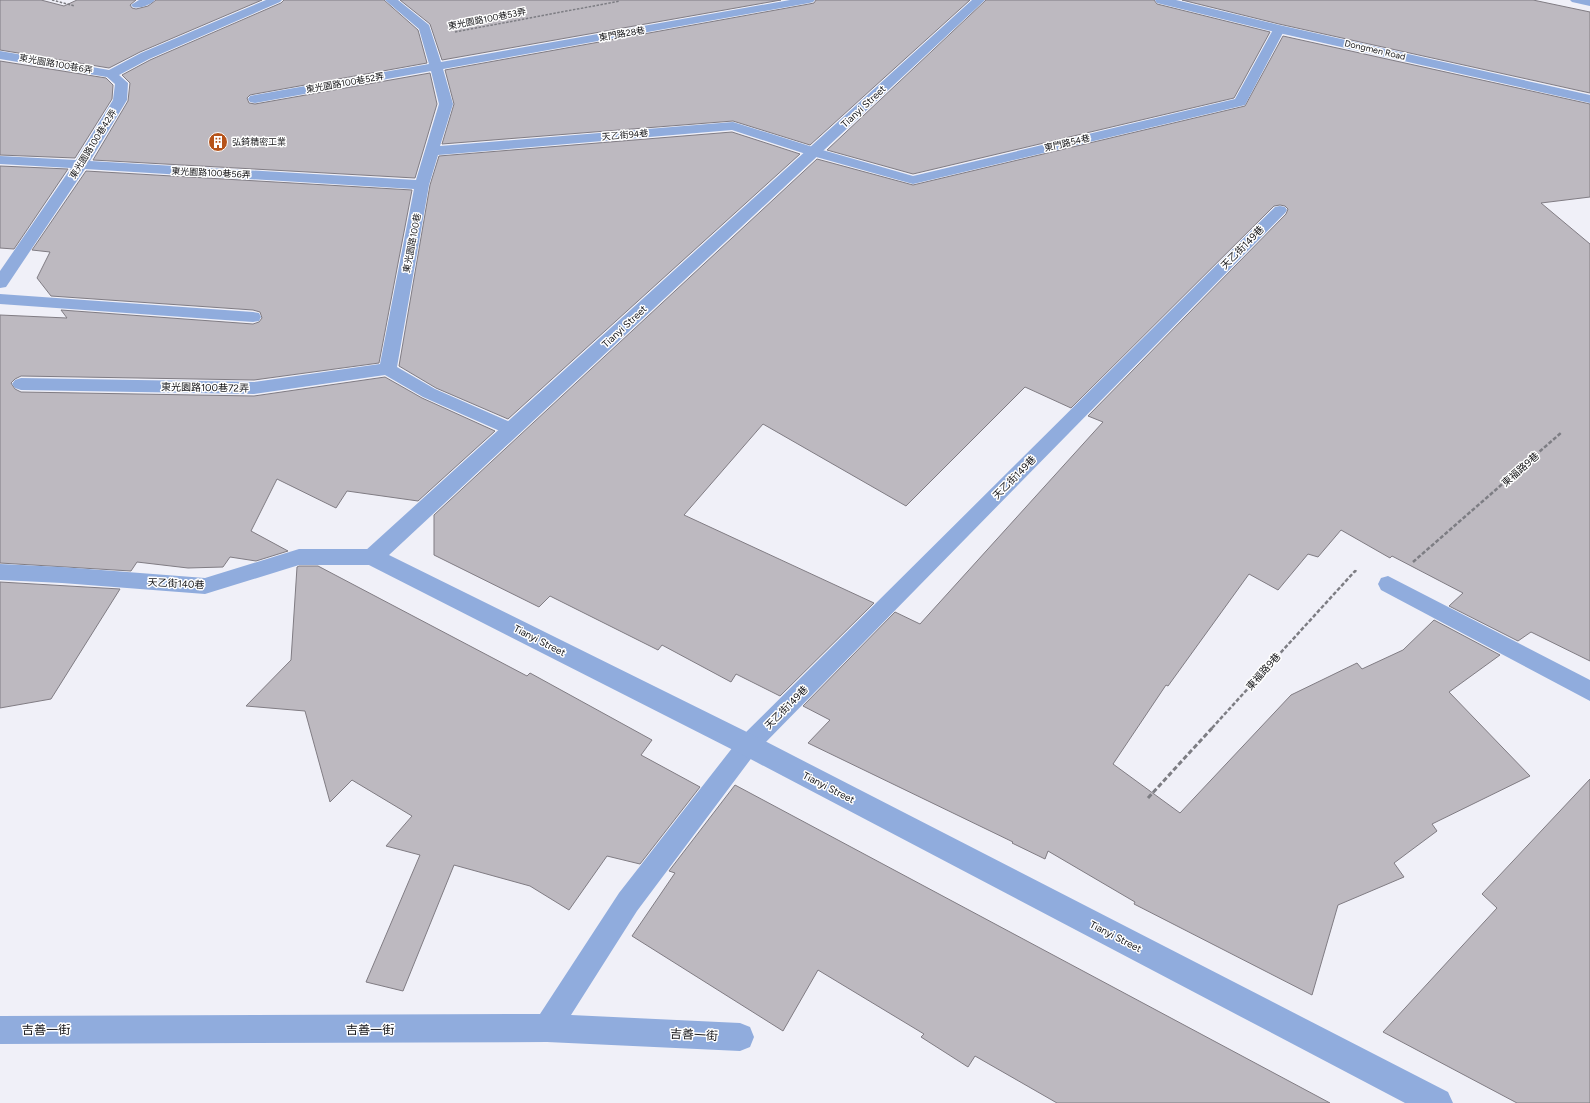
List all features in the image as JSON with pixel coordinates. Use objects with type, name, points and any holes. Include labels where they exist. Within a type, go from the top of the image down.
[{"type":"street","name":"Tianyi Street","points":[[979,0],[373,557],[748,745],[1436,1103]]},
{"type":"street","name":"Dongmen Road","points":[[1161,0],[1280,29],[1590,99]]},
{"type":"lane","points":[[137,4],[149,0]]},
{"type":"lane","points":[[111,74],[145,56],[276,0]]},
{"type":"lane","name":"東光園路100巷","points":[[388,369],[422,185],[446,104],[425,28],[391,0]]},
{"type":"lane","name":"東門路28巷","points":[[435,67],[809,0]]},
{"type":"lane","points":[[1576,0],[1590,3]]},
{"type":"lane","name":"東門路54巷","points":[[814,152],[913,180],[1240,102],[1280,29]]},
{"type":"lane","name":"東光園路100巷6弄","points":[[0,55],[111,74]]},
{"type":"lane","name":"東光園路100巷52弄","points":[[255,99],[435,67]]},
{"type":"lane","name":"東光園路100巷42弄","points":[[0,283],[80,166],[120,100],[122,83],[111,74]]},
{"type":"lane","name":"天乙街94巷","points":[[432,150],[733,126],[814,152]]},
{"type":"lane","name":"東光園路100巷56弄","points":[[0,160],[80,166],[422,185]]},
{"type":"lane","name":"天乙街149巷","points":[[547,1028],[628,902],[748,745],[1280,210]]},
{"type":"lane","points":[[0,299],[253,317]]},
{"type":"lane","points":[[388,369],[430,393],[511,430]]},
{"type":"lane","name":"東光園路100巷72弄","points":[[21,384],[254,388],[388,369]]},
{"type":"lane","name":"天乙街140巷","points":[[0,572],[62,575],[204,586],[299,557],[373,557]]},
{"type":"lane","points":[[1388,584],[1590,691]]},
{"type":"lane","name":"吉善一街","points":[[0,1030],[547,1028],[740,1037]]},
{"type":"path","points":[[52,0],[75,6]]},
{"type":"path","name":"東光園路100巷53弄","points":[[427,37],[620,1]]},
{"type":"path","name":"東福路9巷","points":[[1148,798],[1354,571],[1388,584],[1562,432]]},
{"type":"building","points":[[0,0],[41,0],[64,6],[77,0],[136,0],[130,5],[132,8],[136,9],[148,6],[156,0],[262,0],[140,52],[109,68],[0,50]]},
{"type":"building","points":[[284,0],[384,0],[418,30],[427,63],[255,94],[250,95],[247,98],[249,103],[255,104],[430,73],[437,104],[415,178],[93,160],[128,101],[130,83],[122,75],[150,60],[281,3]]},
{"type":"building","points":[[400,0],[781,0],[442,60],[430,24]]},
{"type":"building","points":[[816,0],[970,0],[810,145],[733,121],[442,144],[454,104],[445,70],[809,4],[814,3]]},
{"type":"building","points":[[986,0],[1154,0],[1157,4],[1270,32],[1234,98],[913,174],[827,150]]},
{"type":"building","points":[[1182,0],[1533,0],[1590,12],[1590,93],[1279,24]]},
{"type":"building","points":[[1283,36],[1590,104],[1590,197],[1541,203],[1590,244],[1590,661],[1531,632],[1518,641],[1449,606],[1463,593],[1392,556],[1390,558],[1341,530],[1318,557],[1308,554],[1278,590],[1249,574],[1168,686],[1166,685],[1113,764],[1180,813],[1291,695],[1357,663],[1362,669],[1403,650],[1434,620],[1500,655],[1449,692],[1530,776],[1432,824],[1437,831],[1394,863],[1404,877],[1338,905],[1312,995],[1134,904],[1135,902],[1048,851],[1045,859],[1012,843],[1013,842],[808,743],[830,720],[803,706],[895,612],[920,624],[1103,422],[1088,416],[1286,214],[1288,209],[1285,206],[1274,206],[1071,408],[1025,387],[906,506],[763,424],[684,515],[874,603],[780,696],[736,674],[731,682],[662,645],[658,650],[550,596],[539,607],[434,555],[434,515],[817,159],[913,185],[1245,106]]},
{"type":"building","points":[[0,61],[106,78],[113,85],[112,99],[75,158],[0,155]]},
{"type":"building","points":[[732,132],[800,154],[508,419],[436,388],[399,366],[430,185],[439,156]]},
{"type":"building","points":[[0,166],[68,169],[14,249],[0,248]]},
{"type":"building","points":[[86,171],[412,190],[379,363],[254,380],[21,376],[11,383],[15,389],[21,392],[254,396],[385,377],[422,398],[495,431],[418,501],[347,491],[336,508],[277,479],[251,531],[288,551],[256,561],[230,557],[223,567],[188,568],[137,562],[131,571],[0,563],[0,315],[67,318],[61,310],[253,324],[259,322],[262,318],[260,312],[253,310],[51,296],[37,278],[50,252],[32,250]]},
{"type":"building","points":[[318,566],[527,676],[530,673],[652,740],[641,755],[700,787],[640,864],[607,856],[569,910],[530,886],[454,865],[403,991],[366,982],[420,855],[386,846],[412,816],[352,780],[330,802],[305,711],[246,706],[291,660],[297,567]]},
{"type":"building","points":[[0,582],[120,589],[51,699],[0,708]]},
{"type":"building","points":[[1590,779],[1590,1103],[1517,1103],[1383,1032],[1497,908],[1482,894]]},
{"type":"building","points":[[735,785],[1330,1103],[1057,1103],[975,1056],[968,1067],[921,1037],[924,1034],[818,970],[783,1031],[632,936],[675,873],[669,871]]},
{"type":"place","name":"弘錡精密工業","points":[[218,142]]}]
